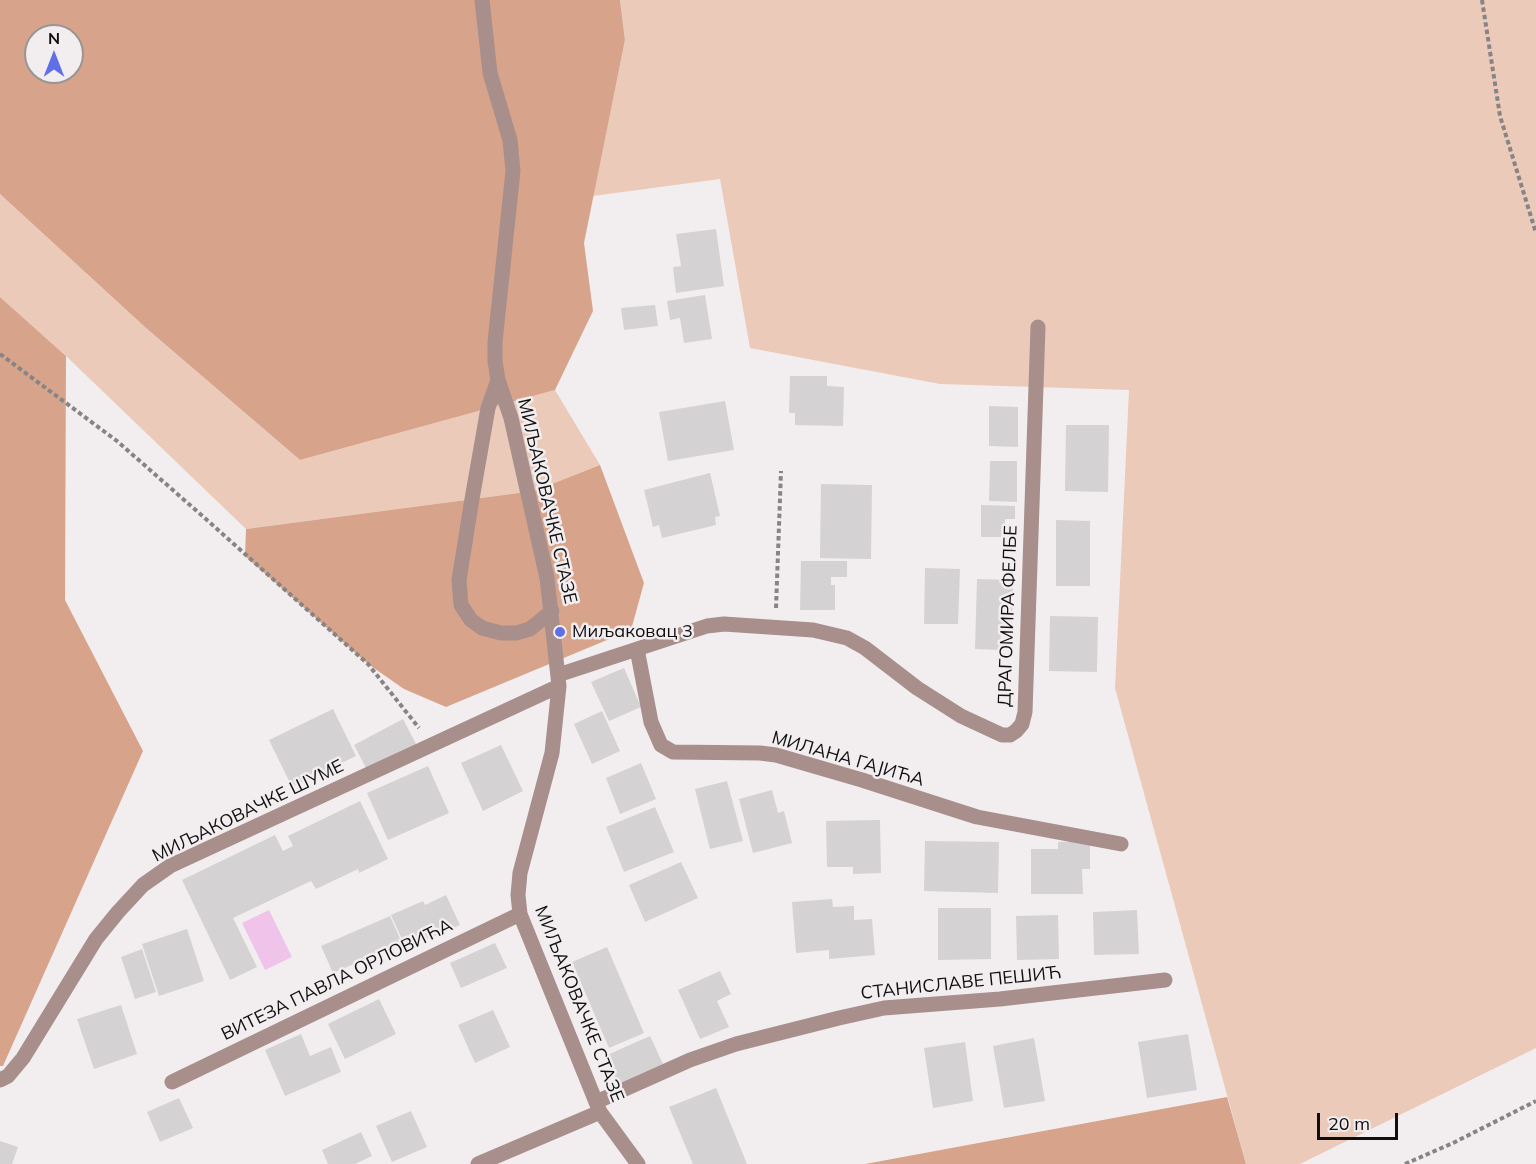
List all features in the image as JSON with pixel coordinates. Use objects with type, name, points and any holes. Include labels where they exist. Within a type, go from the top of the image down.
[{"type":"street","name":"МИЉАКОВАЧКЕ СТАЗЕ","points":[[482,0],[490,72],[510,140],[513,171],[495,361],[498,380],[511,418],[525,476],[547,578],[559,681],[552,753],[520,873],[518,895],[520,914],[598,1107],[638,1164]]},
{"type":"street","name":"ДРАГОМИРА ФЕЛБЕ","points":[[559,681],[637,649],[707,626],[724,624],[813,630],[847,638],[865,648],[917,688],[961,716],[1002,735],[1016,732],[1022,724],[1025,712],[1038,327]]},
{"type":"street","points":[[498,380],[488,408],[459,580],[462,605],[471,620],[482,628],[501,633],[516,633],[530,629],[552,611]]},
{"type":"street","name":"МИЛАНА ГАЈИЋА","points":[[637,649],[651,722],[661,745],[673,752],[776,755],[862,780],[977,818],[1121,844]]},
{"type":"street","name":"МИЉАКОВАЧКЕ ШУМЕ","points":[[0,1080],[8,1076],[23,1058],[96,939],[143,885],[170,866],[433,745],[559,681]]},
{"type":"street","name":"ВИТЕЗА ПАВЛА ОРЛОВИЋА","points":[[172,1082],[520,914]]},
{"type":"street","name":"СТАНИСЛАВЕ ПЕШИЋ","points":[[478,1164],[690,1060],[736,1044],[884,1008],[1000,999],[1165,980]]},
{"type":"path","points":[[1482,0],[1500,116],[1536,232]]},
{"type":"path","points":[[0,354],[117,441],[368,664],[433,745]]},
{"type":"path","points":[[776,627],[781,471]]},
{"type":"path","points":[[1405,1164],[1453,1143],[1536,1101]]},
{"type":"shaded area","points":[[0,0],[620,0],[625,40],[584,243],[593,311],[555,390],[300,460],[146,328],[0,194]]},
{"type":"shaded area","points":[[620,0],[1536,0],[1536,1048],[1300,1164],[1246,1164],[1115,688],[1129,390],[940,384],[750,348],[720,179],[593,196],[625,40]]},
{"type":"shaded area","points":[[0,194],[146,328],[300,460],[555,390],[600,465],[534,491],[246,529],[66,356],[0,297]]},
{"type":"shaded area","points":[[0,297],[66,356],[65,600],[143,751],[3,1066],[0,1066]]},
{"type":"shaded area","points":[[600,465],[644,583],[631,630],[446,707],[404,689],[368,664],[245,556],[246,529],[534,491]]},
{"type":"shaded area","points":[[269,910],[292,957],[265,970],[242,923]]},
{"type":"shaded area","points":[[1227,1097],[1246,1164],[865,1164]]},
{"type":"building","points":[[716,229],[724,286],[676,293],[673,267],[681,266],[676,234]]},
{"type":"building","points":[[705,295],[712,339],[684,343],[680,318],[670,320],[667,301]]},
{"type":"building","points":[[655,305],[658,326],[624,330],[621,308]]},
{"type":"building","points":[[790,376],[827,376],[827,386],[844,387],[843,426],[795,425],[795,413],[789,413]]},
{"type":"building","points":[[725,401],[734,450],[668,461],[659,412]]},
{"type":"building","points":[[989,406],[1018,407],[1018,447],[989,446]]},
{"type":"building","points":[[1066,425],[1109,425],[1108,492],[1065,491]]},
{"type":"building","points":[[990,461],[1017,461],[1017,502],[989,501]]},
{"type":"building","points":[[710,473],[720,516],[715,517],[716,525],[662,538],[659,525],[653,527],[644,490]]},
{"type":"building","points":[[821,484],[872,485],[871,559],[820,558]]},
{"type":"building","points":[[981,505],[1015,506],[1015,519],[1005,519],[1005,537],[981,537]]},
{"type":"building","points":[[1056,520],[1090,521],[1090,586],[1056,586]]},
{"type":"building","points":[[801,561],[847,561],[847,577],[831,577],[831,585],[835,585],[835,610],[800,610]]},
{"type":"building","points":[[925,568],[960,569],[958,624],[924,624]]},
{"type":"building","points":[[977,579],[1013,580],[1012,632],[1001,632],[1000,650],[975,649]]},
{"type":"building","points":[[1050,616],[1098,617],[1097,672],[1049,671]]},
{"type":"building","points":[[624,668],[641,707],[609,721],[591,682]]},
{"type":"building","points":[[333,709],[356,756],[292,787],[269,740]]},
{"type":"building","points":[[602,711],[620,751],[592,764],[574,724]]},
{"type":"building","points":[[403,719],[416,744],[367,770],[354,745]]},
{"type":"building","points":[[501,745],[523,791],[483,811],[461,763]]},
{"type":"building","points":[[641,763],[656,799],[620,814],[606,778]]},
{"type":"building","points":[[428,766],[449,813],[388,840],[367,793]]},
{"type":"building","points":[[727,781],[743,841],[710,849],[695,789]]},
{"type":"building","points":[[772,790],[778,813],[784,811],[792,843],[753,853],[739,799]]},
{"type":"building","points":[[360,801],[388,859],[359,873],[358,869],[316,889],[311,881],[233,918],[257,967],[230,980],[182,880],[275,835],[283,851],[293,846],[288,836]]},
{"type":"building","points":[[655,807],[674,852],[624,872],[606,827]]},
{"type":"building","points":[[880,820],[881,873],[853,874],[853,867],[827,867],[826,821]]},
{"type":"building","points":[[925,841],[999,842],[998,893],[924,891]]},
{"type":"building","points":[[1090,841],[1090,869],[1082,869],[1083,894],[1031,894],[1031,849],[1058,849],[1058,842]]},
{"type":"building","points":[[681,862],[698,898],[645,922],[629,885]]},
{"type":"building","points":[[446,895],[460,925],[406,948],[391,915],[423,901],[425,905]]},
{"type":"building","points":[[832,899],[833,907],[854,906],[854,920],[872,919],[875,955],[829,959],[829,950],[796,953],[792,902]]},
{"type":"building","points":[[938,908],[991,908],[991,959],[938,960]]},
{"type":"building","points":[[1137,910],[1139,954],[1094,955],[1093,912]]},
{"type":"building","points":[[1058,915],[1059,959],[1017,960],[1016,916]]},
{"type":"building","points":[[390,916],[402,943],[333,973],[321,946]]},
{"type":"building","points":[[187,929],[204,981],[159,996],[142,944]]},
{"type":"building","points":[[495,943],[507,968],[461,988],[450,963]]},
{"type":"building","points":[[607,947],[644,1033],[609,1048],[572,962]]},
{"type":"building","points":[[142,949],[156,992],[135,999],[121,957]]},
{"type":"building","points":[[720,971],[731,994],[717,1001],[729,1027],[700,1039],[678,990]]},
{"type":"building","points":[[379,999],[396,1034],[345,1059],[328,1024]]},
{"type":"building","points":[[121,1005],[137,1054],[94,1069],[77,1019]]},
{"type":"building","points":[[493,1010],[510,1047],[475,1063],[458,1025]]},
{"type":"building","points":[[301,1034],[310,1056],[331,1047],[341,1072],[285,1096],[265,1050]]},
{"type":"building","points":[[1188,1034],[1197,1090],[1147,1098],[1138,1042]]},
{"type":"building","points":[[650,1036],[663,1064],[618,1084],[605,1056]]},
{"type":"building","points":[[1034,1038],[1045,1101],[1004,1108],[993,1046]]},
{"type":"building","points":[[965,1042],[973,1101],[933,1108],[924,1048]]},
{"type":"building","points":[[716,1088],[747,1164],[693,1164],[669,1107]]},
{"type":"building","points":[[179,1098],[193,1128],[160,1142],[147,1112]]},
{"type":"building","points":[[411,1111],[427,1147],[392,1162],[376,1126]]},
{"type":"building","points":[[361,1132],[372,1156],[355,1164],[328,1164],[322,1150]]},
{"type":"building","points":[[0,1141],[18,1147],[12,1164],[0,1164]]},
{"type":"place","name":"Миљаковац 3","points":[[560,632]]}]
